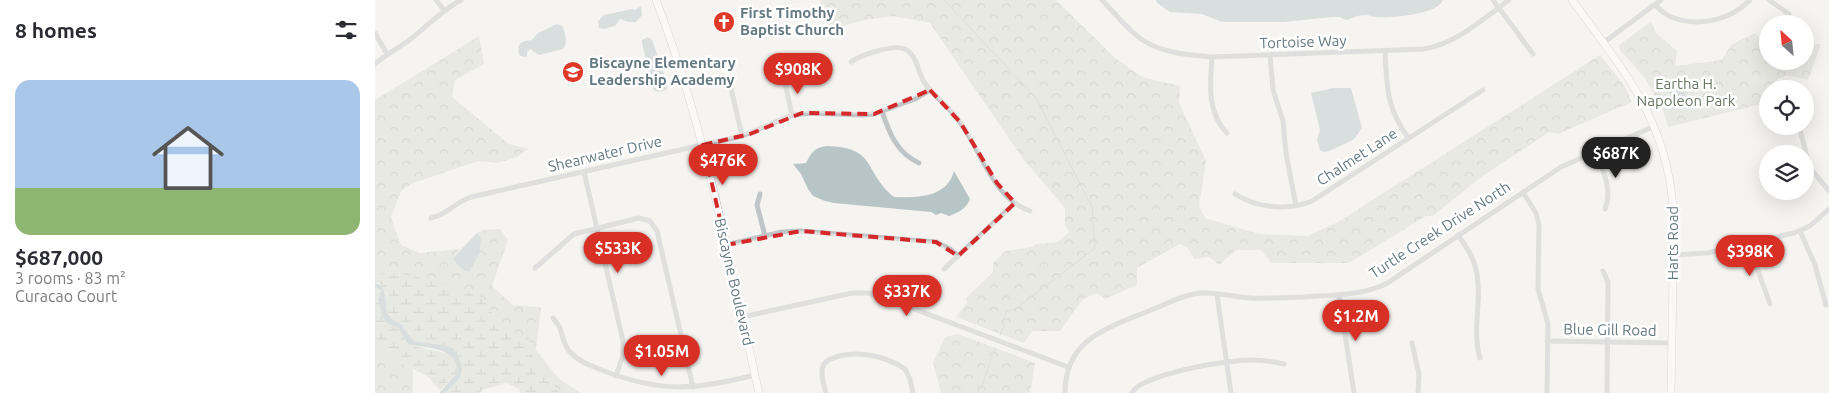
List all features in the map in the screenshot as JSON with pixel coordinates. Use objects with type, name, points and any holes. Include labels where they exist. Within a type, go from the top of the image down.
[{"type":"street","points":[[436,0],[444,10]]},
{"type":"street","points":[[375,64],[411,38],[444,10],[461,0]]},
{"type":"street","name":"Biscayne Boulevard","points":[[656,0],[679,62],[703,145],[759,393]]},
{"type":"street","name":"Tortoise Way","points":[[1102,0],[1136,35],[1150,45],[1187,54],[1212,57],[1423,50],[1443,45],[1462,35],[1509,0]]},
{"type":"street","points":[[1493,0],[1533,54]]},
{"type":"street","name":"Harts Road","points":[[1572,0],[1631,82],[1655,126],[1665,154],[1671,185],[1674,223],[1671,393]]},
{"type":"street","points":[[1603,43],[1661,0]]},
{"type":"street","points":[[1655,5],[1666,15],[1673,18],[1701,22],[1730,14],[1749,0]]},
{"type":"street","points":[[1769,0],[1789,14]]},
{"type":"street","points":[[375,33],[387,54]]},
{"type":"street","points":[[851,62],[859,56],[895,48],[906,50],[914,58],[930,90],[960,122],[997,184],[1021,208],[1030,211]]},
{"type":"street","points":[[1385,51],[1386,84],[1390,106],[1395,118],[1408,138]]},
{"type":"street","points":[[1270,55],[1273,90],[1283,121],[1286,153],[1296,206]]},
{"type":"street","points":[[1212,57],[1210,86],[1212,102],[1220,126],[1227,133]]},
{"type":"street","points":[[787,75],[785,83],[792,115]]},
{"type":"street","points":[[731,88],[742,136]]},
{"type":"street","name":"Shearwater Drive","points":[[431,218],[440,216],[459,202],[471,197],[742,136],[792,115],[812,113],[862,115],[882,111],[921,96],[930,90]]},
{"type":"street","name":"Chalmet Lane","points":[[1235,194],[1245,200],[1275,207],[1305,204],[1319,197],[1483,90]]},
{"type":"street","points":[[882,111],[893,139],[909,158],[919,163]]},
{"type":"street","name":"Turtle Creek Drive North","points":[[1068,366],[1079,348],[1102,330],[1183,297],[1199,293],[1262,299],[1339,295],[1365,292],[1379,287],[1561,166],[1655,126]]},
{"type":"street","points":[[1801,135],[1810,168],[1829,191]]},
{"type":"street","points":[[1595,151],[1609,190],[1609,199],[1605,209]]},
{"type":"street","points":[[584,172],[623,342],[623,355],[616,376]]},
{"type":"street","points":[[1523,192],[1538,218],[1538,289],[1547,318],[1547,393]]},
{"type":"street","points":[[760,194],[757,205],[765,236]]},
{"type":"street","points":[[944,269],[1015,203]]},
{"type":"street","points":[[1673,254],[1707,253],[1800,231],[1810,226],[1829,209]]},
{"type":"street","points":[[535,268],[571,236],[639,218],[651,221],[657,231],[693,387]]},
{"type":"street","points":[[725,245],[782,232],[801,231],[927,241],[944,245],[958,256]]},
{"type":"street","points":[[1800,231],[1815,265],[1826,305]]},
{"type":"street","points":[[1458,235],[1472,257],[1477,272],[1477,345],[1480,358]]},
{"type":"street","points":[[1749,243],[1770,304]]},
{"type":"street","points":[[1603,271],[1608,282],[1607,393]]},
{"type":"street","points":[[742,317],[843,294],[868,293],[1068,366],[1065,393]]},
{"type":"street","points":[[1217,295],[1231,393]]},
{"type":"street","points":[[1339,295],[1354,393]]},
{"type":"street","points":[[553,318],[570,352],[587,364],[616,376],[652,386],[673,388],[710,385],[755,375]]},
{"type":"street","name":"Blue Gill Road","points":[[1547,341],[1672,343]]},
{"type":"street","points":[[1412,343],[1419,374],[1418,393]]},
{"type":"street","points":[[825,393],[822,374],[825,363],[835,357],[860,353],[905,369],[910,378],[913,392]]},
{"type":"street","points":[[1132,393],[1137,386],[1169,373],[1251,360],[1284,364]]},
{"type":"highlighted area","points":[[930,90],[960,122],[997,183],[1015,203],[958,256],[936,242],[801,231],[726,245],[703,145],[750,134],[802,113],[874,114]]},
{"type":"green space","points":[[820,0],[1056,0],[1115,58],[1142,77],[1180,86],[1179,103],[1206,161],[1199,206],[1205,218],[1259,234],[1308,236],[1338,222],[1600,55],[1623,84],[1632,102],[1558,134],[1549,132],[1481,177],[1433,216],[1426,216],[1349,263],[1271,263],[1261,250],[1236,250],[1219,265],[1209,257],[1194,259],[1188,248],[1180,244],[1137,268],[1137,285],[1105,299],[1097,293],[1083,299],[1060,331],[1032,331],[1024,343],[956,317],[967,303],[966,298],[993,272],[993,263],[1006,251],[1032,247],[1036,244],[1058,242],[1069,232],[1065,225],[1065,208],[1023,159],[930,23],[893,16],[865,20],[829,30]]},
{"type":"green space","name":"Eartha H. Napoleon Park","points":[[1651,22],[1656,33],[1677,51],[1675,66],[1722,60],[1731,45],[1755,33],[1759,37],[1759,70],[1812,70],[1808,80],[1786,76],[1777,80],[1759,80],[1759,105],[1668,127],[1663,110],[1645,78],[1620,50],[1619,45]]},
{"type":"green space","points":[[479,36],[484,64],[455,80],[452,97],[509,144],[528,149],[517,157],[498,163],[478,161],[413,183],[401,191],[391,217],[401,245],[420,253],[460,249],[453,258],[464,270],[481,238],[477,233],[483,230],[500,229],[508,240],[492,286],[513,305],[541,307],[536,350],[559,379],[581,393],[559,393],[529,351],[502,331],[484,298],[400,274],[381,275],[375,272],[375,100]]},
{"type":"green space","name":"Eartha H. Napoleon Park","points":[[1821,44],[1814,63],[1814,46]]},
{"type":"green space","points":[[375,272],[416,277],[484,298],[502,331],[530,337],[529,351],[559,393],[521,393],[519,389],[507,383],[482,390],[481,393],[445,393],[462,374],[453,348],[414,341],[400,323],[393,322],[385,309],[386,293],[379,283],[375,283]]},
{"type":"green space","points":[[375,287],[381,290],[378,300],[383,318],[388,324],[398,328],[409,345],[450,354],[458,363],[458,372],[440,390],[427,376],[381,352],[375,354]]},
{"type":"green space","points":[[958,334],[1035,363],[1030,393],[941,393],[933,362],[945,337]]},
{"type":"green space","points":[[381,352],[413,369],[413,393],[375,393],[375,354]]},
{"type":"shaded area","points":[[1156,0],[1443,0],[1432,9],[1393,17],[1365,15],[1346,20],[1332,17],[1284,22],[1222,22],[1202,14],[1170,12],[1157,3]]},
{"type":"shaded area","points":[[641,6],[642,15],[636,22],[620,19],[615,26],[604,29],[599,28],[598,21],[604,15],[635,10]]},
{"type":"shaded area","points":[[557,24],[562,26],[565,35],[566,43],[563,49],[539,55],[530,49],[527,52],[527,57],[520,56],[518,48],[520,44],[532,40],[538,33]]},
{"type":"shaded area","points":[[648,37],[652,40],[668,85],[666,90],[659,92],[653,89],[642,43],[642,40]]},
{"type":"shaded area","points":[[1675,76],[1682,78],[1680,85],[1688,87],[1684,99],[1669,94]]},
{"type":"shaded area","points":[[1333,88],[1351,88],[1362,128],[1351,141],[1323,152],[1320,150],[1317,140],[1320,130],[1311,93]]},
{"type":"shaded area","points":[[826,146],[843,147],[862,156],[868,162],[884,188],[894,197],[921,196],[938,191],[945,187],[954,171],[970,199],[962,210],[949,216],[941,213],[936,215],[931,212],[825,201],[813,196],[793,164],[806,163],[813,152]]},
{"type":"shaded area","points":[[477,233],[481,238],[479,254],[469,272],[459,266],[453,258]]},
{"type":"shaded area","points":[[375,283],[384,290],[388,315],[400,323],[414,341],[453,348],[462,368],[462,373],[445,393],[439,393],[458,372],[456,364],[447,353],[440,350],[409,345],[398,328],[388,324],[383,318],[378,300],[381,290],[375,287]]},
{"type":"waterway","points":[[944,0],[1036,98],[1092,207],[1095,248],[1017,308],[1006,312],[1002,322],[1004,326],[1000,335]]},
{"type":"waterway","points":[[977,393],[981,388],[995,348]]},
{"type":"place","name":"First Timothy Baptist Church","points":[[724,22]]},
{"type":"place","name":"Biscayne Elementary Leadership Academy","points":[[573,72]]}]
